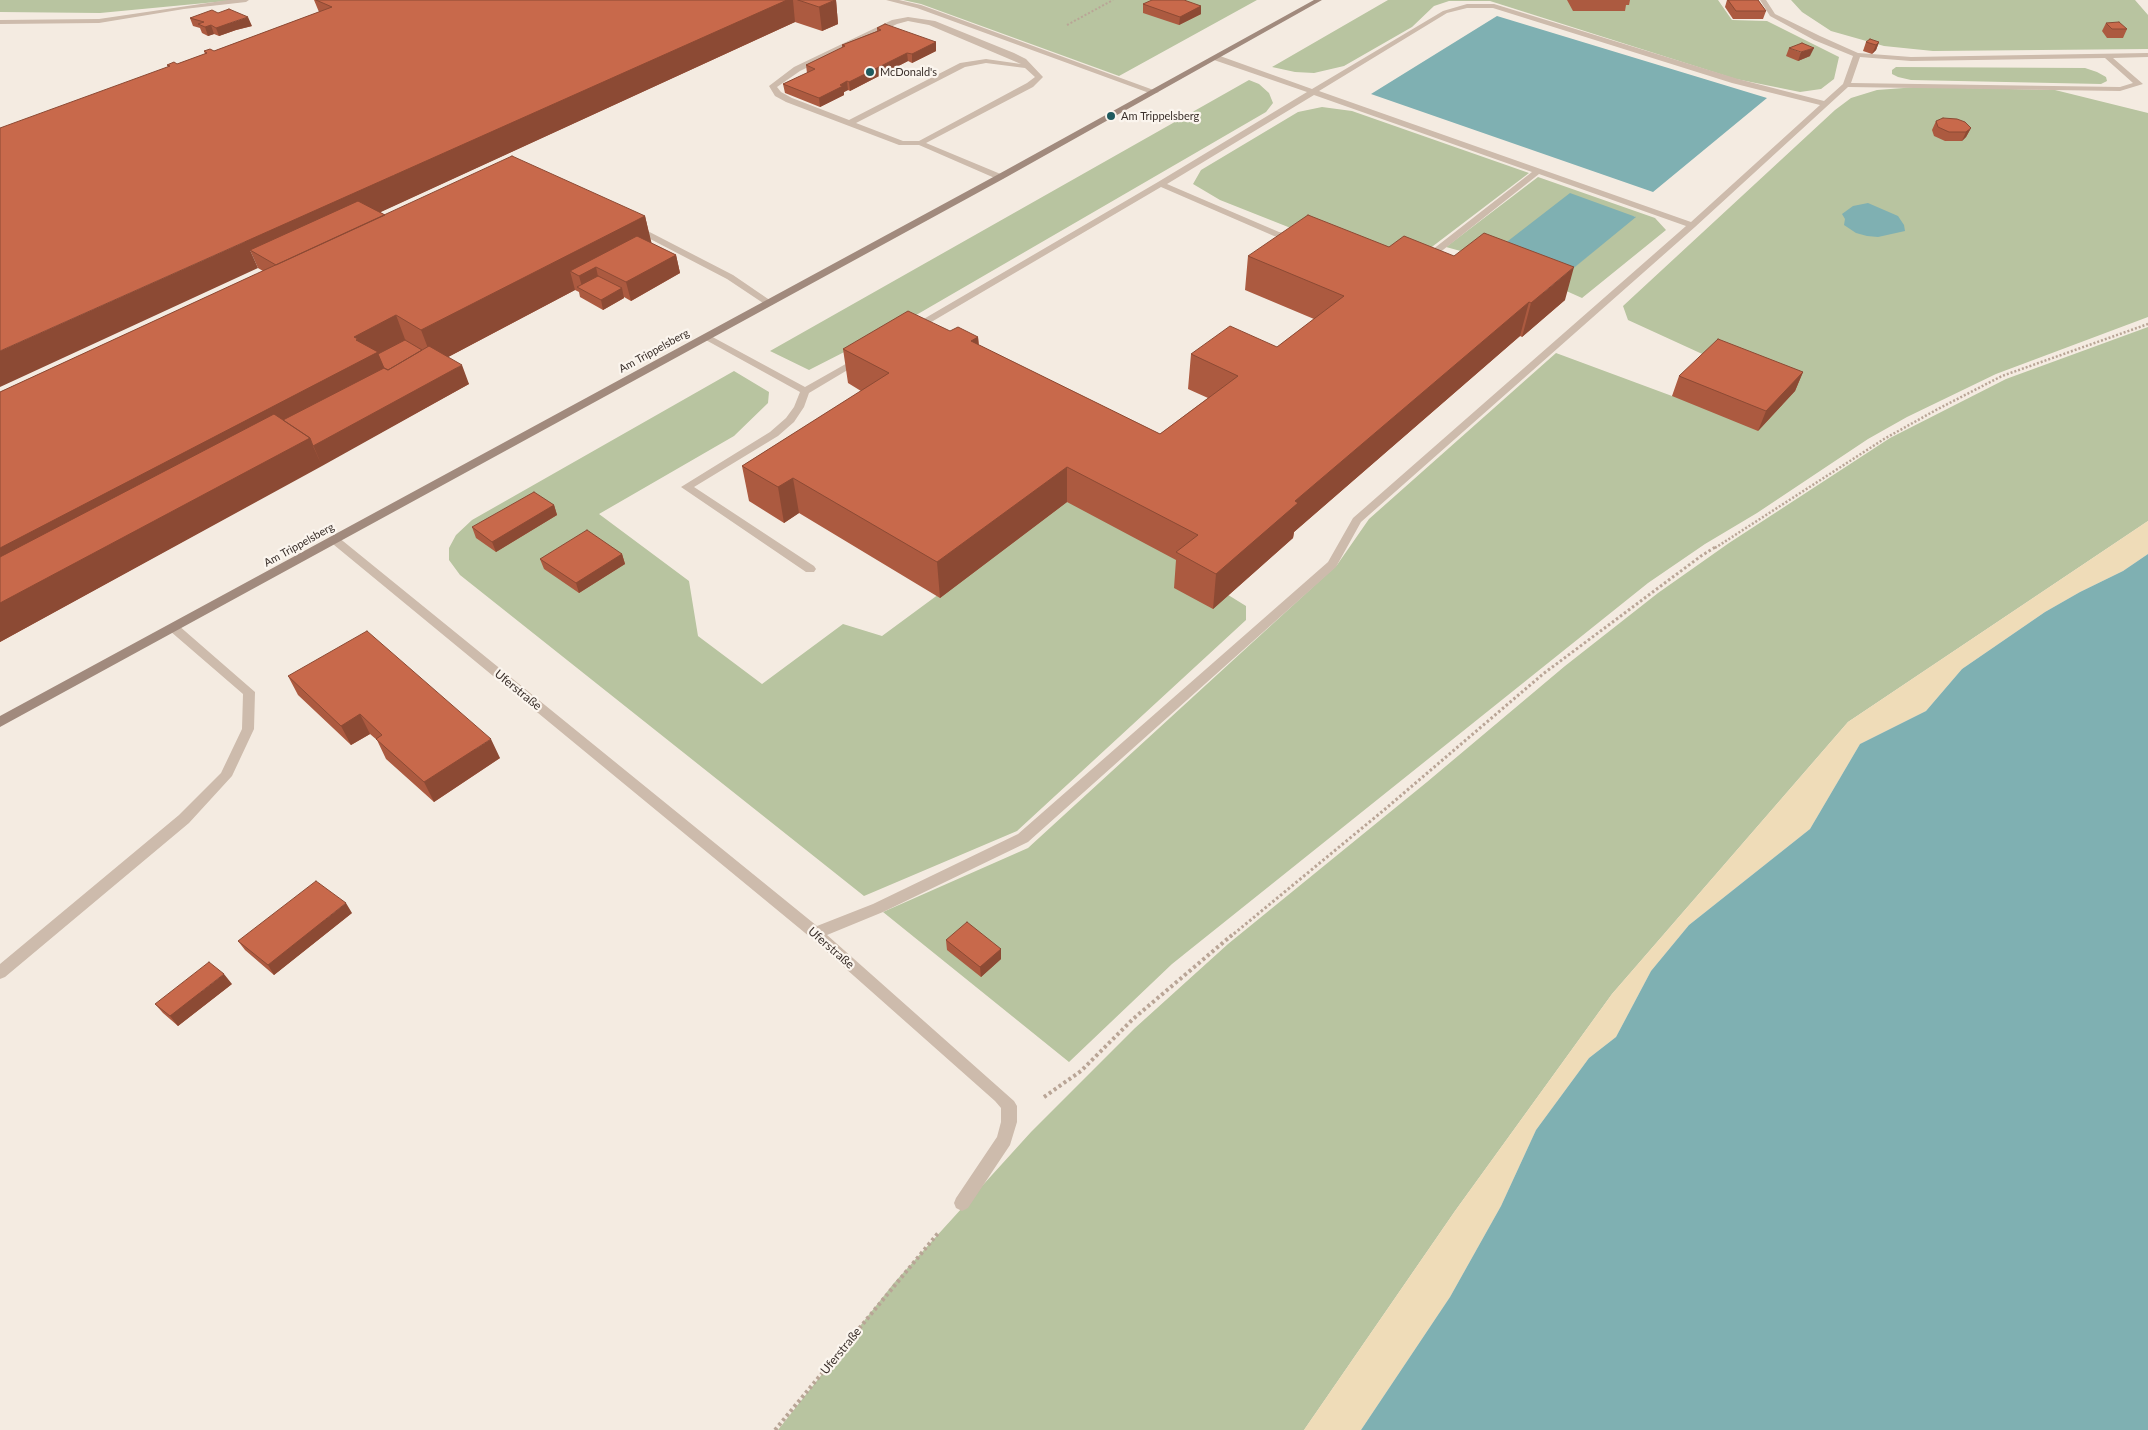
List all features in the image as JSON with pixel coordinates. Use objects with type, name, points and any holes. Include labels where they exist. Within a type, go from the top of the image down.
[{"type":"street","name":"Am Trippelsberg","points":[[0,722],[1000,177],[1320,0]]},
{"type":"lane","points":[[0,22],[99,21],[184,6],[246,0]]},
{"type":"lane","points":[[889,0],[919,6],[1155,92]]},
{"type":"lane","points":[[1763,0],[1772,15],[1817,38],[1858,55],[1911,58],[2148,55]]},
{"type":"lane","points":[[904,334],[1161,184],[1444,12],[1467,6],[1494,6],[1735,81],[1825,104]]},
{"type":"lane","points":[[920,143],[1030,85],[1039,77],[1023,61],[1011,55],[932,23],[908,19],[895,22],[797,68],[773,86],[778,94],[849,123],[902,143],[920,143],[1000,177]]},
{"type":"lane","points":[[815,933],[878,908],[1023,838],[1332,564],[1357,520],[1692,225],[1846,85],[1858,55]]},
{"type":"lane","points":[[1846,85],[2120,89],[2139,84],[2108,57]]},
{"type":"lane","points":[[1217,58],[1692,225]]},
{"type":"lane","points":[[849,123],[963,65],[986,61],[1028,67]]},
{"type":"lane","points":[[1421,263],[1538,171]]},
{"type":"lane","points":[[1161,184],[1277,234],[1306,240]]},
{"type":"lane","points":[[626,223],[730,277],[769,303]]},
{"type":"lane","points":[[707,337],[805,391]]},
{"type":"lane","points":[[810,569],[686,487],[774,434],[790,420],[799,407],[805,391],[870,354]]},
{"type":"lane","name":"Uferstraße","points":[[334,540],[815,933],[1000,1096],[1008,1106],[1010,1122]]},
{"type":"lane","points":[[0,973],[184,819],[226,776],[248,729],[249,692],[174,628]]},
{"type":"lane","points":[[962,1203],[1004,1140],[1010,1122]]},
{"type":"path","points":[[1010,1122],[1081,1071],[1133,1019],[1384,810],[1543,674],[1701,556],[1758,522],[1826,475],[1936,410],[2002,376],[2148,324]]},
{"type":"path","name":"Uferstraße","points":[[775,1430],[962,1203]]},
{"type":"green space","points":[[0,0],[237,0],[100,13],[0,12]]},
{"type":"green space","points":[[903,0],[1257,0],[1119,76],[921,4]]},
{"type":"green space","points":[[1388,0],[1718,0],[1732,20],[1767,21],[1839,57],[1834,79],[1821,89],[1800,92],[1736,79],[1490,1],[1449,1],[1434,6],[1412,27],[1344,66],[1314,73],[1295,72],[1272,67]]},
{"type":"green space","points":[[1791,0],[2135,0],[2148,15],[2148,49],[1933,51],[1884,46],[1831,31],[1802,12]]},
{"type":"green space","points":[[1896,67],[2085,68],[2106,77],[2107,81],[2101,84],[1911,80],[1892,74],[1892,70]]},
{"type":"green space","points":[[1249,80],[1259,84],[1269,93],[1273,103],[1266,112],[911,318],[809,370],[770,351]]},
{"type":"green space","points":[[1917,87],[2055,90],[2148,113],[2148,317],[1996,374],[1907,417],[1868,439],[1648,583],[1172,964],[1069,1062],[883,912],[1028,848],[1337,565],[1369,519],[1556,353],[1672,396],[1711,358],[1628,320],[1623,306],[1835,110],[1851,98],[1877,90]]},
{"type":"green space","points":[[1322,107],[1352,111],[1529,173],[1416,259],[1374,261],[1220,200],[1193,184],[1201,170],[1298,112]]},
{"type":"green space","points":[[1538,177],[1655,218],[1666,230],[1582,298],[1553,285],[1635,216],[1486,258],[1446,247]]},
{"type":"green space","points":[[2148,327],[2148,521],[1848,722],[1612,994],[1455,1211],[1304,1430],[778,1430],[894,1283],[1031,1132],[1135,1028],[1228,944],[1427,782],[1565,666],[1658,593],[1729,543],[1890,438],[2006,379]]},
{"type":"green space","points":[[734,371],[769,392],[768,403],[734,436],[599,514],[689,581],[698,636],[762,684],[843,624],[882,636],[1068,499],[1196,569],[1225,593],[1246,606],[1246,620],[1017,831],[864,896],[460,575],[449,560],[449,548],[456,535],[472,520]]},
{"type":"sand","points":[[2148,521],[2148,554],[2123,571],[2045,612],[1962,669],[1926,711],[1860,744],[1810,829],[1689,925],[1651,971],[1616,1037],[1589,1058],[1536,1130],[1501,1206],[1450,1297],[1361,1430],[1304,1430],[1455,1211],[1612,994],[1848,722]]},
{"type":"water","points":[[1497,16],[1767,98],[1653,192],[1371,94]]},
{"type":"water","points":[[1570,193],[1636,217],[1553,285],[1486,258]]},
{"type":"water","points":[[1868,203],[1898,216],[1904,225],[1905,231],[1878,237],[1867,236],[1856,233],[1844,225],[1845,219],[1842,214],[1853,206]]},
{"type":"water","points":[[2148,554],[2148,1430],[1361,1430],[1450,1297],[1501,1206],[1536,1130],[1589,1058],[1616,1037],[1651,971],[1689,925],[1810,829],[1860,744],[1926,711],[1962,669],[2045,612],[2123,571]]},
{"type":"building","points":[[316,0],[787,0],[0,351],[0,128],[170,66],[167,65],[174,62],[177,64],[207,53],[204,51],[210,49],[214,51],[332,7]]},
{"type":"building","points":[[798,0],[835,0],[819,7]]},
{"type":"building","points":[[1152,0],[1184,0],[1201,6],[1180,17],[1143,4]]},
{"type":"building","points":[[1728,0],[1758,0],[1766,11],[1736,11]]},
{"type":"building","points":[[229,9],[248,17],[216,28],[211,25],[205,27],[198,24],[204,22],[190,18],[212,10],[218,13]]},
{"type":"building","points":[[2119,22],[2127,29],[2112,29],[2106,23]]},
{"type":"building","points":[[885,24],[936,42],[912,54],[907,53],[849,82],[847,81],[840,85],[843,86],[819,98],[783,84],[815,69],[806,65],[845,46],[842,45],[881,30],[877,28]]},
{"type":"building","points":[[1870,39],[1879,42],[1876,45],[1866,42]]},
{"type":"building","points":[[1802,43],[1814,48],[1801,52],[1789,48]]},
{"type":"building","points":[[1943,118],[1957,119],[1965,122],[1971,128],[1966,132],[1949,132],[1938,127],[1936,121]]},
{"type":"building","points":[[512,156],[645,216],[421,330],[396,315],[354,337],[378,352],[0,548],[0,392]]},
{"type":"building","points":[[358,201],[385,215],[276,265],[250,250]]},
{"type":"building","points":[[1308,215],[1389,247],[1404,236],[1454,256],[1484,233],[1574,267],[1531,303],[1529,302],[1295,501],[1298,503],[1216,574],[1176,552],[1198,535],[1067,467],[937,562],[793,478],[778,487],[742,466],[889,373],[843,349],[908,311],[950,331],[958,327],[978,337],[971,341],[1160,434],[1238,376],[1191,354],[1230,326],[1277,347],[1344,296],[1248,256]]},
{"type":"building","points":[[637,236],[676,255],[626,282],[596,267],[579,276],[570,271]]},
{"type":"building","points":[[598,276],[622,288],[601,300],[577,287]]},
{"type":"building","points":[[1718,339],[1803,372],[1766,411],[1679,376]]},
{"type":"building","points":[[405,340],[422,350],[388,370],[384,368],[378,354]]},
{"type":"building","points":[[429,346],[462,365],[313,446],[310,438],[283,420],[384,368],[388,370]]},
{"type":"building","points":[[274,414],[310,438],[0,603],[0,557]]},
{"type":"building","points":[[534,492],[554,505],[492,542],[472,527]]},
{"type":"building","points":[[587,530],[622,554],[576,583],[540,559]]},
{"type":"building","points":[[367,631],[491,739],[424,782],[376,739],[382,735],[360,714],[341,726],[288,676]]},
{"type":"building","points":[[316,881],[346,903],[268,965],[238,941]]},
{"type":"building","points":[[967,922],[1001,949],[980,967],[946,940]]},
{"type":"building","points":[[209,962],[224,974],[170,1016],[155,1004]]},
{"type":"place","name":"McDonald's","points":[[870,72]]},
{"type":"place","name":"Am Trippelsberg","points":[[1111,116]]}]
